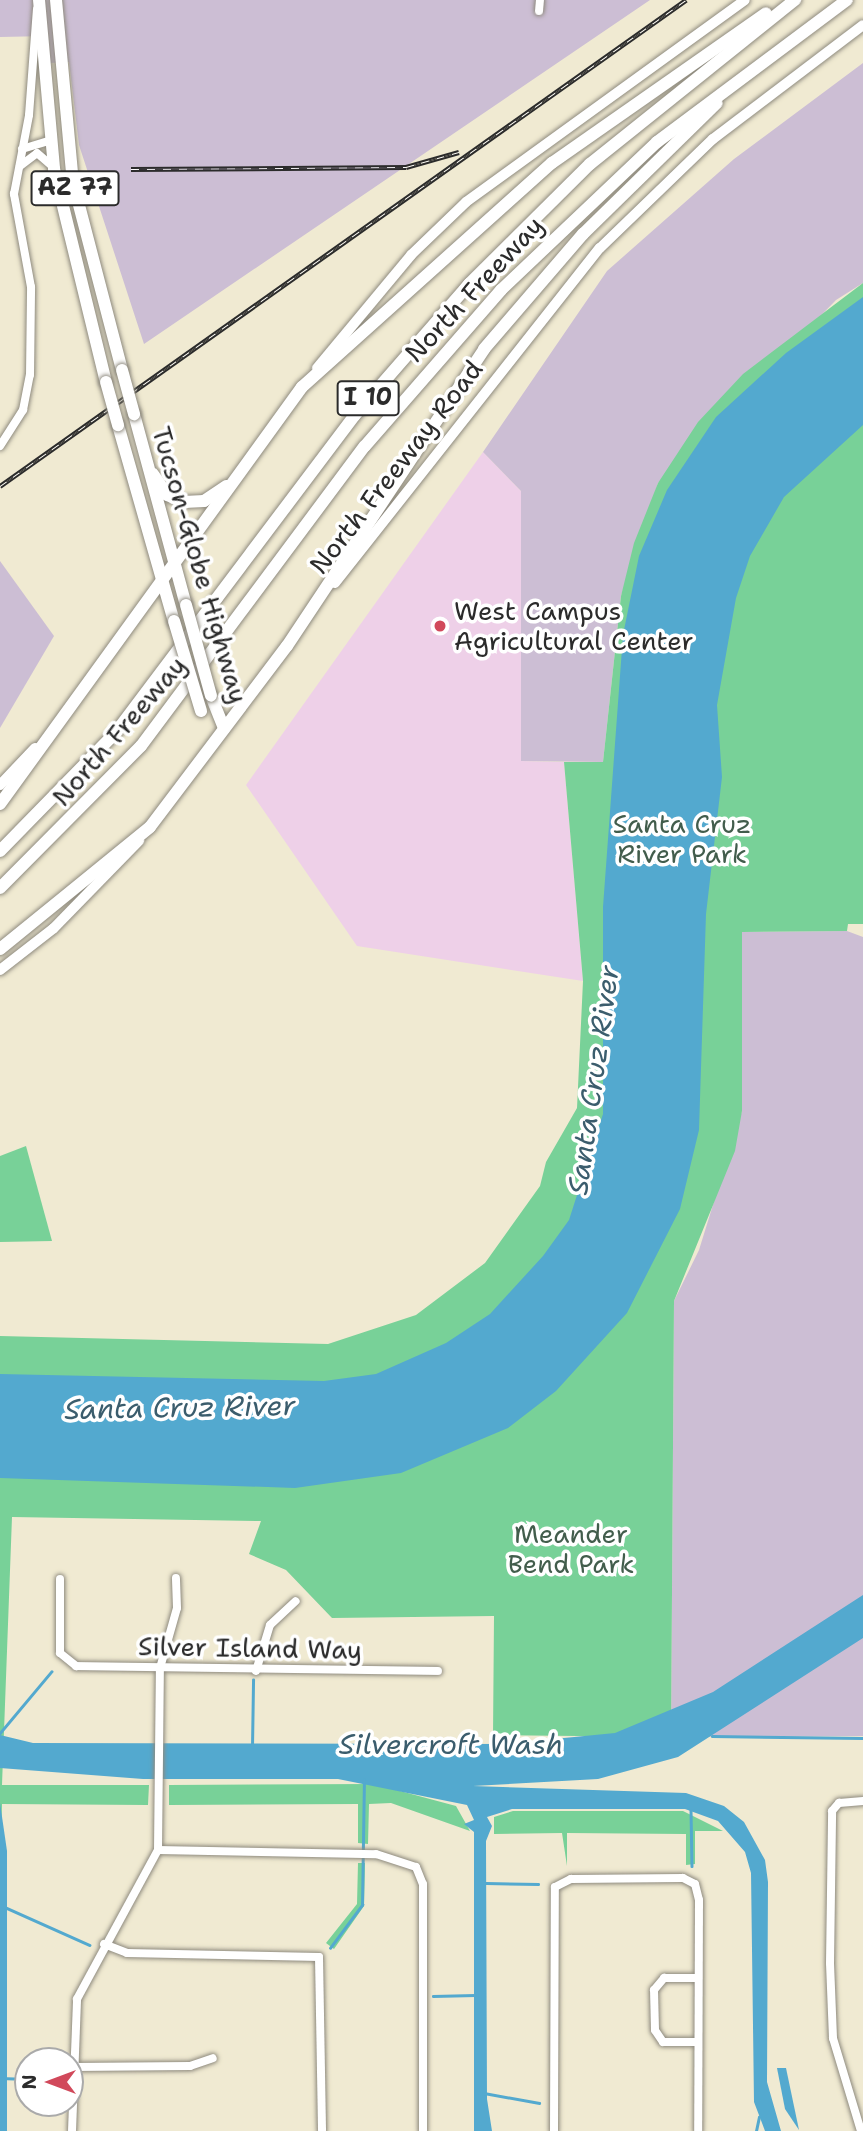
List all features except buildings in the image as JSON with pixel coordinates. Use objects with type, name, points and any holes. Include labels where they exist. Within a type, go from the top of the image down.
[{"type":"highway","points":[[0,804],[164,583],[302,387],[572,147],[700,54],[793,0]]},
{"type":"highway","name":"North Freeway","points":[[0,851],[156,684],[347,425],[462,291],[598,157],[793,0]]},
{"type":"highway","name":"North Freeway","points":[[0,888],[141,746],[365,446],[461,333],[599,194],[775,51],[847,0]]},
{"type":"highway","name":"Tucson-Globe Highway","points":[[57,1],[63,113],[82,222],[211,696],[224,729]]},
{"type":"highway","name":"Tucson-Globe Highway","points":[[39,2],[42,81],[55,178],[106,382],[201,711],[224,729]]},
{"type":"highway","points":[[287,646],[435,416],[532,290],[658,158],[775,51]]},
{"type":"highway","points":[[42,81],[60,80]]},
{"type":"highway","points":[[49,141],[60,135],[63,113]]},
{"type":"highway","points":[[141,441],[159,486],[190,502],[217,494],[256,451]]},
{"type":"highway","name":"North Freeway Road","points":[[150,827],[287,646]]},
{"type":"highway","points":[[0,949],[150,827]]},
{"type":"main road","points":[[302,387],[395,273],[457,210],[745,0]]},
{"type":"main road","name":"North Freeway Road","points":[[287,646],[600,248],[713,139],[863,25]]},
{"type":"main road","points":[[0,785],[75,701]]},
{"type":"main road","name":"North Freeway Road","points":[[0,970],[75,908],[150,827]]},
{"type":"street","points":[[539,11],[540,0]]},
{"type":"street","points":[[0,446],[26,399],[31,334],[29,269],[15,205],[39,2]]},
{"type":"street","points":[[22,149],[49,141]]},
{"type":"street","points":[[17,172],[29,155],[40,153],[55,178]]},
{"type":"street","name":"Silver Island Way","points":[[60,1578],[63,1662],[256,1671],[438,1671]]},
{"type":"street","points":[[73,2047],[77,1999],[104,1944],[158,1850],[160,1668],[177,1608],[176,1578]]},
{"type":"street","points":[[256,1671],[264,1635],[296,1601]]},
{"type":"street","points":[[861,2131],[833,2038],[833,1805],[863,1801]]},
{"type":"street","points":[[158,1850],[376,1854],[422,1870],[423,2131]]},
{"type":"street","points":[[554,2131],[554,1883],[571,1879],[683,1878],[697,1883],[698,2131]]},
{"type":"street","points":[[104,1944],[127,1953],[322,1954],[322,2131]]},
{"type":"street","points":[[698,1978],[664,1978],[654,1990],[655,2030],[663,2042],[698,2042]]},
{"type":"street","points":[[84,2067],[190,2066],[214,2058]]},
{"type":"shaded area","points":[[0,0],[650,0],[144,344],[79,145],[69,62],[50,63],[48,36],[0,37]]},
{"type":"shaded area","points":[[863,63],[863,283],[836,300],[658,483],[621,596],[603,762],[521,761],[521,491],[483,452],[607,271],[734,159]]},
{"type":"shaded area","name":"West Campus Agricultural Center","points":[[483,452],[521,491],[521,761],[564,762],[583,981],[357,946],[246,785]]},
{"type":"shaded area","points":[[0,561],[54,636],[0,728]]},
{"type":"shaded area","points":[[847,931],[863,937],[863,1736],[671,1737],[674,1301],[699,1250],[742,1111],[742,932]]},
{"type":"green space","name":"Santa Cruz River Park","points":[[863,283],[863,924],[848,924],[847,931],[742,932],[742,1111],[735,1151],[674,1301],[671,1737],[493,1735],[494,1616],[332,1618],[286,1570],[249,1554],[261,1521],[12,1517],[2,1785],[149,1785],[148,1805],[2,1804],[0,1887],[0,1336],[328,1344],[416,1315],[485,1263],[540,1186],[546,1162],[577,1108],[583,981],[564,762],[603,762],[621,596],[634,543],[658,483],[698,422],[743,374]]},
{"type":"green space","points":[[26,1146],[52,1241],[0,1242],[0,1156]]},
{"type":"green space","points":[[374,1784],[456,1806],[470,1831],[391,1803],[369,1804],[368,1844],[358,1843],[358,1804],[169,1805],[169,1785]]},
{"type":"green space","points":[[513,1811],[683,1811],[723,1831],[695,1831],[695,1864],[686,1865],[686,1834],[567,1833],[567,1866],[562,1833],[494,1834],[494,1817]]},
{"type":"green space","points":[[358,1863],[365,1863],[364,1906],[334,1949],[326,1943],[357,1904]]},
{"type":"water","name":"Santa Cruz River","points":[[863,297],[863,425],[784,497],[750,556],[736,598],[717,705],[722,777],[706,914],[699,1130],[680,1209],[627,1313],[556,1391],[508,1428],[401,1473],[295,1488],[0,1478],[0,1374],[324,1381],[376,1374],[446,1343],[490,1314],[543,1256],[569,1220],[603,1114],[603,907],[623,635],[639,556],[667,490],[716,417],[786,353]]},
{"type":"water","name":"Silvercroft Wash","points":[[863,1595],[863,1638],[678,1757],[598,1779],[473,1786],[686,1793],[724,1806],[744,1822],[765,1860],[768,1882],[767,2082],[781,2131],[765,2131],[754,2102],[751,1873],[745,1852],[718,1821],[685,1809],[512,1809],[487,1817],[492,1826],[486,1841],[487,2099],[492,2131],[474,2131],[474,1832],[464,1824],[474,1820],[467,1805],[338,1779],[143,1779],[0,1768],[0,1735],[33,1743],[503,1744],[615,1733],[713,1692]]},
{"type":"water","points":[[0,1803],[7,1851],[7,2131],[0,2131]]},
{"type":"water","points":[[777,2068],[786,2068],[799,2130],[785,2109]]},
{"type":"waterway","points":[[0,1733],[51,1672]]},
{"type":"waterway","points":[[252,1747],[253,1680]]},
{"type":"waterway","points":[[712,1736],[863,1738]]},
{"type":"waterway","points":[[330,1948],[362,1905],[364,1780]]},
{"type":"waterway","points":[[691,1810],[692,1866]]},
{"type":"waterway","points":[[486,1883],[538,1884]]},
{"type":"waterway","points":[[0,1905],[90,1945]]},
{"type":"waterway","points":[[433,1996],[475,1995]]},
{"type":"waterway","points":[[0,2078],[14,2078]]},
{"type":"waterway","points":[[484,2093],[539,2103]]},
{"type":"waterway","points":[[756,2131],[759,2117]]},
{"type":"railway","points":[[0,486],[686,0]]},
{"type":"railway","points":[[131,169],[406,167],[459,152]]},
{"type":"place","name":"West Campus Agricultural Center","points":[[440,626]]},
{"type":"park label","name":"Meander Bend Park","points":[[571,1549]]}]
